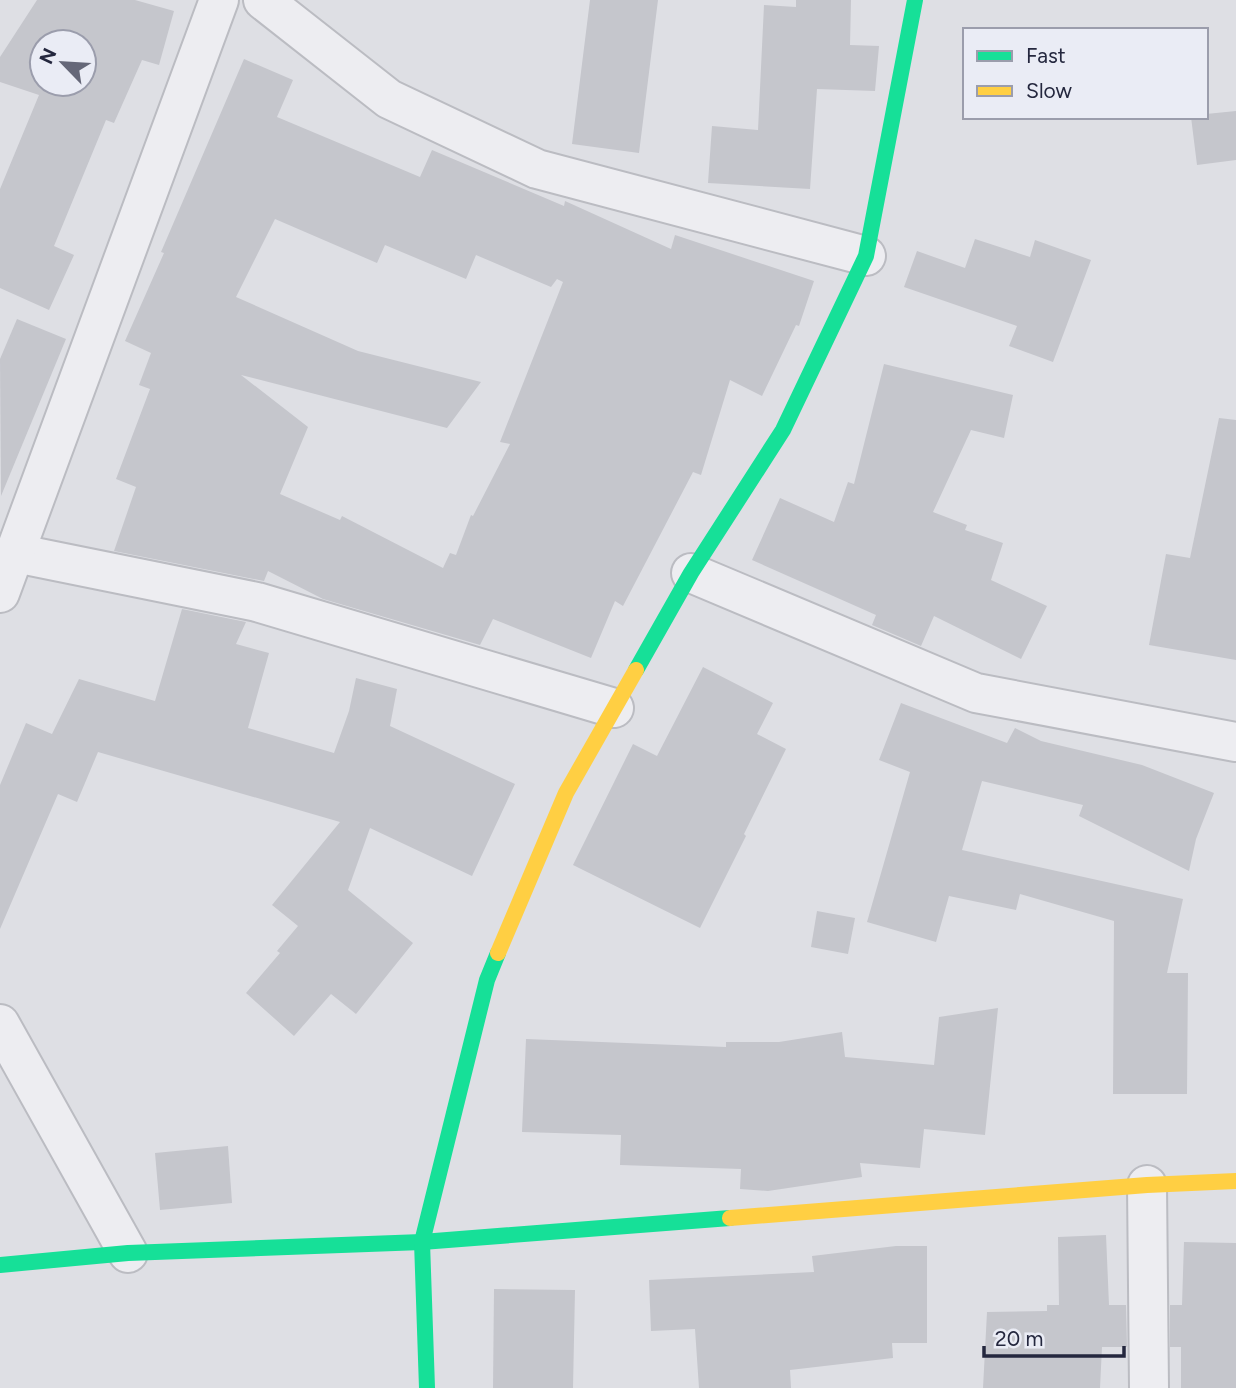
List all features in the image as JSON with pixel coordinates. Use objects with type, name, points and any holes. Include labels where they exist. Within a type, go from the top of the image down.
[{"type":"street","points":[[0,593],[219,0]]},
{"type":"street","points":[[263,0],[389,99],[537,169],[866,256]]},
{"type":"street","points":[[427,1388],[422,1242],[487,980],[566,793],[691,573],[783,430],[866,256],[915,0]]},
{"type":"street","points":[[15,553],[257,602],[614,708]]},
{"type":"street","points":[[691,573],[976,693],[1236,742]]},
{"type":"street","points":[[0,1024],[128,1253]]},
{"type":"street","points":[[0,1265],[128,1253],[422,1242],[1147,1185],[1236,1181]]},
{"type":"street","points":[[1147,1185],[1149,1388]]},
{"type":"building","points":[[37,0],[135,0],[174,11],[159,65],[142,60],[114,123],[106,120],[54,246],[74,255],[49,310],[0,288],[0,189],[38,98],[98,98],[98,28],[28,28],[28,91],[0,82],[0,57]]},
{"type":"building","points":[[590,0],[658,0],[639,153],[572,144]]},
{"type":"building","points":[[796,0],[851,0],[850,45],[879,46],[875,91],[817,89],[810,189],[708,183],[712,126],[758,130],[764,5],[796,7]]},
{"type":"building","points":[[244,59],[293,80],[277,117],[420,177],[432,150],[564,206],[565,201],[671,249],[675,235],[814,281],[799,326],[796,325],[762,396],[730,380],[701,475],[693,472],[623,606],[615,601],[591,658],[493,619],[480,645],[323,599],[268,571],[264,581],[114,551],[136,487],[116,479],[150,389],[139,385],[151,353],[125,341],[164,253],[161,252]],"holes":[[[275,219],[377,263],[385,245],[466,279],[476,255],[551,287],[557,279],[563,282],[500,442],[510,444],[473,516],[471,515],[456,555],[450,553],[443,568],[342,516],[340,520],[280,494],[308,427],[241,375],[447,428],[481,382],[358,351],[236,297]]]},
{"type":"building","points":[[1236,111],[1236,160],[1197,165],[1191,119],[1208,119],[1208,114]]},
{"type":"building","points":[[975,239],[1030,257],[1035,240],[1091,260],[1053,362],[1009,346],[1017,326],[904,287],[917,251],[965,268]]},
{"type":"building","points":[[17,319],[66,339],[1,496],[0,359]]},
{"type":"building","points":[[884,364],[1013,395],[1004,438],[971,430],[933,512],[967,525],[965,530],[1003,543],[991,580],[1047,606],[1021,659],[934,616],[921,646],[872,625],[876,615],[752,560],[780,498],[834,522],[848,482],[854,484]]},
{"type":"building","points":[[1219,418],[1236,420],[1236,660],[1149,645],[1166,554],[1190,558]]},
{"type":"building","points":[[182,609],[246,622],[236,644],[269,653],[248,728],[334,753],[349,711],[356,678],[397,689],[390,726],[515,784],[472,876],[370,828],[348,890],[413,943],[356,1014],[331,994],[294,1036],[246,993],[280,953],[277,951],[298,926],[272,905],[340,822],[98,752],[77,802],[58,794],[0,929],[0,785],[26,723],[52,734],[79,679],[155,701]]},
{"type":"building","points":[[703,667],[773,703],[757,734],[786,749],[700,928],[573,865],[633,744],[657,756]]},
{"type":"building","points":[[901,703],[1007,743],[1015,728],[1041,741],[1142,765],[1214,793],[1196,839],[1189,871],[1079,816],[1083,805],[982,781],[962,850],[1183,899],[1167,973],[1188,973],[1187,1094],[1113,1094],[1114,921],[1020,894],[1016,910],[949,896],[936,942],[867,922],[910,772],[879,760]]},
{"type":"building","points":[[817,911],[855,918],[848,954],[811,947]]},
{"type":"building","points":[[998,1008],[985,1135],[924,1129],[920,1168],[860,1163],[862,1177],[768,1191],[740,1189],[741,1169],[620,1165],[621,1135],[522,1132],[526,1039],[726,1047],[726,1042],[779,1042],[842,1032],[845,1057],[934,1065],[939,1017]]},
{"type":"building","points":[[228,1146],[232,1203],[160,1210],[155,1153]]},
{"type":"building","points":[[1106,1235],[1109,1305],[1126,1305],[1127,1347],[1102,1347],[1100,1388],[983,1388],[987,1312],[1047,1311],[1047,1305],[1059,1305],[1058,1237]]},
{"type":"building","points":[[1184,1242],[1236,1243],[1236,1388],[1181,1388],[1181,1347],[1170,1347],[1170,1305],[1182,1305]]},
{"type":"building","points":[[896,1246],[927,1246],[927,1343],[892,1343],[893,1358],[790,1370],[791,1388],[699,1388],[695,1329],[651,1331],[649,1280],[814,1272],[812,1256]]},
{"type":"building","points":[[494,1289],[575,1290],[573,1388],[493,1388]]},
{"type":"traffic: fast","points":[[636,670],[691,573],[783,430],[866,256],[915,0]]},
{"type":"traffic: fast","points":[[427,1388],[422,1242],[487,980],[498,953]]},
{"type":"traffic: fast","points":[[0,1265],[128,1253],[422,1242],[730,1218]]},
{"type":"traffic: slow","points":[[498,953],[566,793],[636,670]]},
{"type":"traffic: slow","points":[[730,1218],[1147,1185],[1236,1181]]}]
